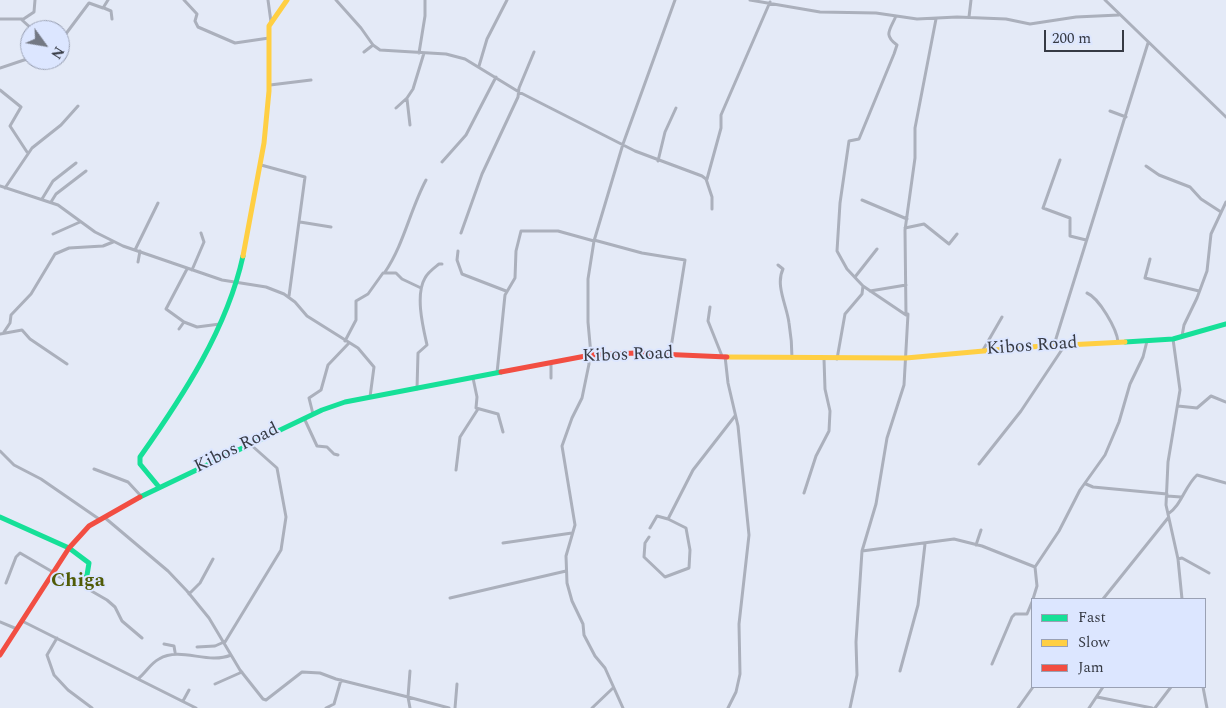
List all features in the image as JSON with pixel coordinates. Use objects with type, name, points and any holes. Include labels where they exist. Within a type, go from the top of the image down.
[{"type":"main road","points":[[159,487],[140,464],[140,457],[173,410],[220,324],[237,283],[261,165],[270,85],[269,38],[271,22],[287,0]]},
{"type":"main road","name":"Kibos Road","points":[[0,655],[52,573],[82,532],[101,518],[159,487],[249,443],[334,406],[370,397],[589,355],[670,354],[792,359],[906,358],[983,350],[1173,338],[1226,324]]},
{"type":"main road","points":[[0,517],[70,548],[89,563],[87,575],[81,585]]},
{"type":"street","points":[[0,19],[22,19],[34,12],[35,0]]},
{"type":"street","points":[[103,8],[108,0]]},
{"type":"street","points":[[184,0],[196,14],[195,21],[198,27],[217,37],[240,43],[269,38]]},
{"type":"street","points":[[268,0],[271,22]]},
{"type":"street","points":[[336,0],[362,28],[373,45],[382,50],[446,54],[479,66],[519,92],[623,144],[658,161],[695,173],[706,179]]},
{"type":"street","points":[[418,53],[425,16],[425,0]]},
{"type":"street","points":[[479,66],[487,39],[508,0]]},
{"type":"street","points":[[623,708],[605,668],[595,656],[583,632],[583,624],[568,588],[566,556],[574,516],[562,446],[572,418],[582,398],[589,364],[588,279],[594,240],[623,144],[674,0]]},
{"type":"street","points":[[750,0],[820,12],[876,13],[917,20],[969,17],[1006,19],[1030,24],[1076,17],[1119,14]]},
{"type":"street","points":[[969,17],[971,0]]},
{"type":"street","points":[[1105,0],[1226,117]]},
{"type":"street","points":[[712,209],[712,197],[706,179],[721,128],[721,115],[770,2]]},
{"type":"street","points":[[70,29],[89,3],[111,11],[112,19]]},
{"type":"street","points":[[896,16],[888,36],[897,45],[894,54],[859,139],[849,141],[837,248],[847,269],[863,286],[904,314],[908,314]]},
{"type":"street","points":[[850,708],[857,674],[856,642],[862,551],[876,504],[887,438],[902,396],[908,314],[905,228],[915,158],[916,120],[936,19]]},
{"type":"street","points":[[1054,345],[1148,42]]},
{"type":"street","points":[[364,52],[373,45]]},
{"type":"street","points":[[461,233],[482,174],[519,92],[534,52]]},
{"type":"street","points":[[396,108],[407,98],[416,82],[424,53]]},
{"type":"street","points":[[0,68],[20,61]]},
{"type":"street","points":[[442,162],[466,135],[496,77]]},
{"type":"street","points":[[270,85],[311,80]]},
{"type":"street","points":[[0,90],[21,107],[10,126],[27,153]]},
{"type":"street","points":[[407,98],[410,125]]},
{"type":"street","points":[[5,188],[27,153],[41,138],[61,125],[78,106]]},
{"type":"street","points":[[658,161],[665,132],[676,108]]},
{"type":"street","points":[[1110,111],[1126,117]]},
{"type":"street","points":[[1060,160],[1043,208],[1070,218],[1070,236],[1086,240]]},
{"type":"street","points":[[42,199],[53,181],[76,163]]},
{"type":"street","points":[[261,165],[305,176],[289,297]]},
{"type":"street","points":[[1146,166],[1157,174],[1190,187],[1201,199],[1221,212]]},
{"type":"street","points":[[51,202],[56,194],[86,171]]},
{"type":"street","points":[[313,414],[309,398],[321,390],[328,365],[347,342],[356,320],[356,300],[368,294],[385,272],[403,240],[415,201],[426,180]]},
{"type":"street","points":[[0,186],[64,208],[81,222],[113,242],[192,270],[237,283],[266,287],[289,297],[307,316],[364,353],[374,367],[370,397]]},
{"type":"street","points":[[862,200],[907,218]]},
{"type":"street","points":[[1182,336],[1184,325],[1207,271],[1209,240],[1226,202]]},
{"type":"street","points":[[135,250],[158,203]]},
{"type":"street","points":[[53,234],[81,222]]},
{"type":"street","points":[[300,222],[331,227]]},
{"type":"street","points":[[905,228],[924,224],[949,244],[957,234]]},
{"type":"street","points":[[496,373],[506,291],[515,278],[516,251],[522,230],[563,231],[642,253],[685,260],[670,354]]},
{"type":"street","points":[[192,270],[204,242],[201,233]]},
{"type":"street","points":[[2,333],[10,323],[11,315],[32,294],[56,254],[69,248],[103,246],[113,242]]},
{"type":"street","points":[[856,277],[877,249]]},
{"type":"street","points":[[138,262],[140,251]]},
{"type":"street","points":[[458,251],[457,258],[461,273],[506,291]]},
{"type":"street","points":[[1150,259],[1145,278],[1200,291]]},
{"type":"street","points":[[417,389],[418,353],[427,345],[422,328],[421,288],[426,276],[439,264],[442,264]]},
{"type":"street","points":[[778,265],[783,269],[781,288],[789,324],[792,359]]},
{"type":"street","points":[[187,268],[166,309],[184,322],[197,327],[220,324]]},
{"type":"street","points":[[385,272],[396,273],[402,279],[421,288]]},
{"type":"street","points":[[837,359],[845,314],[862,294],[863,286]]},
{"type":"street","points":[[870,291],[906,286]]},
{"type":"street","points":[[1087,293],[1094,297],[1113,324],[1118,342]]},
{"type":"street","points":[[710,307],[708,321],[723,356],[736,415],[749,535],[739,624],[740,674],[736,692],[728,708]]},
{"type":"street","points":[[983,350],[1002,317]]},
{"type":"street","points":[[179,329],[184,322]]},
{"type":"street","points":[[2,333],[22,330],[30,339],[67,364]]},
{"type":"street","points":[[1173,338],[1180,382],[1178,406],[1168,462],[1167,495],[1168,516],[1178,559],[1182,598]]},
{"type":"street","points":[[1034,598],[1037,586],[1035,567],[1051,544],[1077,495],[1105,455],[1116,430],[1130,384],[1144,357],[1147,340]]},
{"type":"street","points":[[979,464],[1021,411],[1065,345]]},
{"type":"street","points":[[804,493],[811,469],[829,427],[830,410],[825,389],[824,359]]},
{"type":"street","points":[[551,362],[551,378]]},
{"type":"street","points":[[456,470],[460,437],[478,409],[473,378]]},
{"type":"street","points":[[1178,406],[1197,408],[1211,396],[1226,402]]},
{"type":"street","points":[[478,409],[498,414],[503,432]]},
{"type":"street","points":[[668,519],[693,470],[736,415]]},
{"type":"street","points":[[304,418],[317,446],[327,447],[338,455]]},
{"type":"street","points":[[197,647],[215,646],[224,642],[278,557],[286,526],[286,513],[277,468],[249,443]]},
{"type":"street","points":[[0,451],[14,465],[41,479],[101,518],[168,570],[189,594],[224,642],[242,672],[265,700],[300,673],[320,672],[341,680],[449,708]]},
{"type":"street","points":[[94,469],[128,482],[141,496]]},
{"type":"street","points":[[1105,598],[1173,511],[1191,481],[1199,475],[1225,483],[1226,478]]},
{"type":"street","points":[[1086,484],[1093,488],[1181,497]]},
{"type":"street","points":[[649,537],[645,543],[644,557],[661,575],[665,577],[689,568],[690,550],[686,528],[657,516],[650,528]]},
{"type":"street","points":[[976,545],[981,530]]},
{"type":"street","points":[[503,543],[572,533]]},
{"type":"street","points":[[862,551],[926,544],[951,539],[976,545],[1035,567]]},
{"type":"street","points":[[900,671],[917,607],[926,544]]},
{"type":"street","points":[[6,583],[16,558],[20,553],[52,573],[81,585],[113,604],[122,621],[142,638]]},
{"type":"street","points":[[1178,559],[1182,558],[1209,573]]},
{"type":"street","points":[[189,594],[200,583],[213,559]]},
{"type":"street","points":[[450,598],[566,571]]},
{"type":"street","points":[[992,664],[1012,617],[1015,614],[1026,614],[1031,605]]},
{"type":"street","points":[[22,621],[196,708]]},
{"type":"street","points":[[0,622],[17,629]]},
{"type":"street","points":[[56,638],[47,655],[54,675],[68,690],[92,708]]},
{"type":"street","points":[[164,644],[174,646],[175,652]]},
{"type":"street","points":[[138,678],[158,659],[175,652],[213,658],[231,655]]},
{"type":"street","points":[[410,671],[408,697],[410,708]]},
{"type":"street","points":[[215,684],[242,672]]},
{"type":"street","points":[[326,708],[334,704],[341,680]]},
{"type":"street","points":[[455,708],[457,684]]},
{"type":"street","points":[[592,708],[613,688]]},
{"type":"street","points":[[1018,708],[1032,688]]},
{"type":"street","points":[[1089,708],[1102,688]]},
{"type":"street","points":[[1097,697],[1153,708],[1170,688]]},
{"type":"street","points":[[1203,688],[1206,708]]},
{"type":"street","points":[[183,701],[188,690]]},
{"type":"traffic: fast","points":[[159,487],[140,464],[140,457],[187,386],[215,336],[236,283],[243,256]]},
{"type":"traffic: fast","points":[[1125,342],[1173,339],[1226,324]]},
{"type":"traffic: fast","points":[[140,497],[322,410],[345,402],[501,372]]},
{"type":"traffic: fast","points":[[0,517],[69,548],[89,563],[87,575],[81,585]]},
{"type":"traffic: slow","points":[[243,256],[264,143],[269,91],[269,26],[287,0]]},
{"type":"traffic: slow","points":[[727,357],[906,358],[1028,347],[1125,342]]},
{"type":"traffic: jam","points":[[501,372],[591,355],[636,353],[727,357]]},
{"type":"traffic: jam","points":[[0,655],[69,548],[89,526],[140,497]]},
{"type":"district","name":"Chiga","points":[[78,582]]}]
